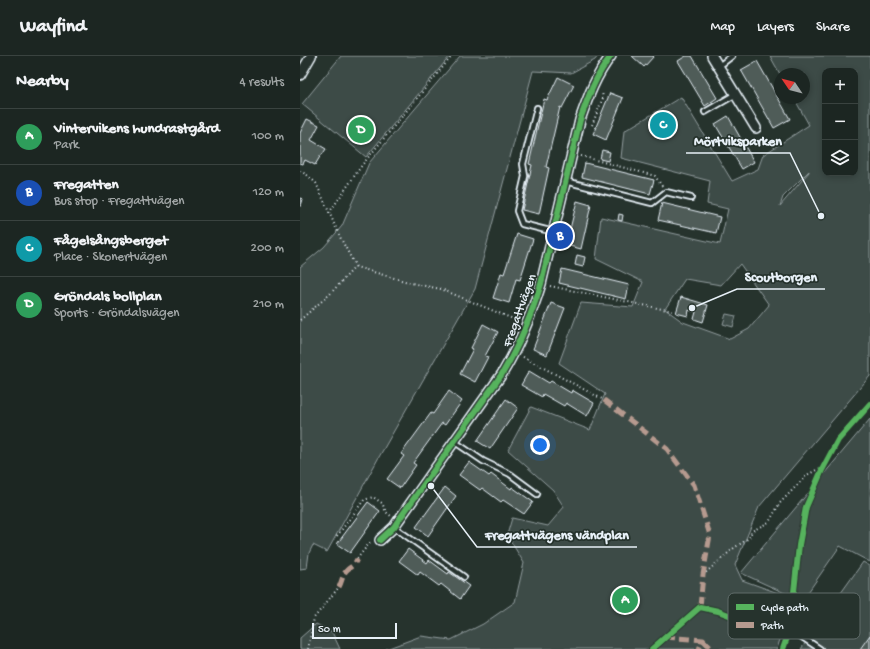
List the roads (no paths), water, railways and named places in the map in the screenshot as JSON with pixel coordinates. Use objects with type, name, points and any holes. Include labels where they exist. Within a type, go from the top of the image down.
[{"type":"street","points":[[300,75],[311,56]]},
{"type":"street","name":"Fregattvägen","points":[[380,540],[396,524],[502,374],[515,352],[527,325],[541,284],[580,120],[590,91],[600,71],[611,56]]},
{"type":"street","points":[[712,56],[756,128]]},
{"type":"lane","points":[[718,66],[732,56]]},
{"type":"lane","points":[[705,112],[736,94]]},
{"type":"lane","points":[[537,108],[523,164],[525,176],[517,211],[522,224],[554,232]]},
{"type":"lane","points":[[566,181],[652,203],[666,192],[691,198]]},
{"type":"lane","points":[[454,442],[483,461],[510,474],[537,494]]},
{"type":"lane","points":[[396,524],[464,576]]},
{"type":"lane","points":[[806,639],[820,649]]},
{"type":"place","name":"Fågelsångsberget","points":[[663,125]]},
{"type":"place","name":"Gröndals bollplan","points":[[361,130]]},
{"type":"place","name":"Mörtviksparken","points":[[821,216]]},
{"type":"place","name":"Fregatten","points":[[560,236]]},
{"type":"place","name":"Scoutborgen","points":[[692,308]]},
{"type":"place","name":"Fregattvägens vändplan","points":[[431,486]]},
{"type":"place","name":"Vintervikens hundrastgård","points":[[625,600]]}]
